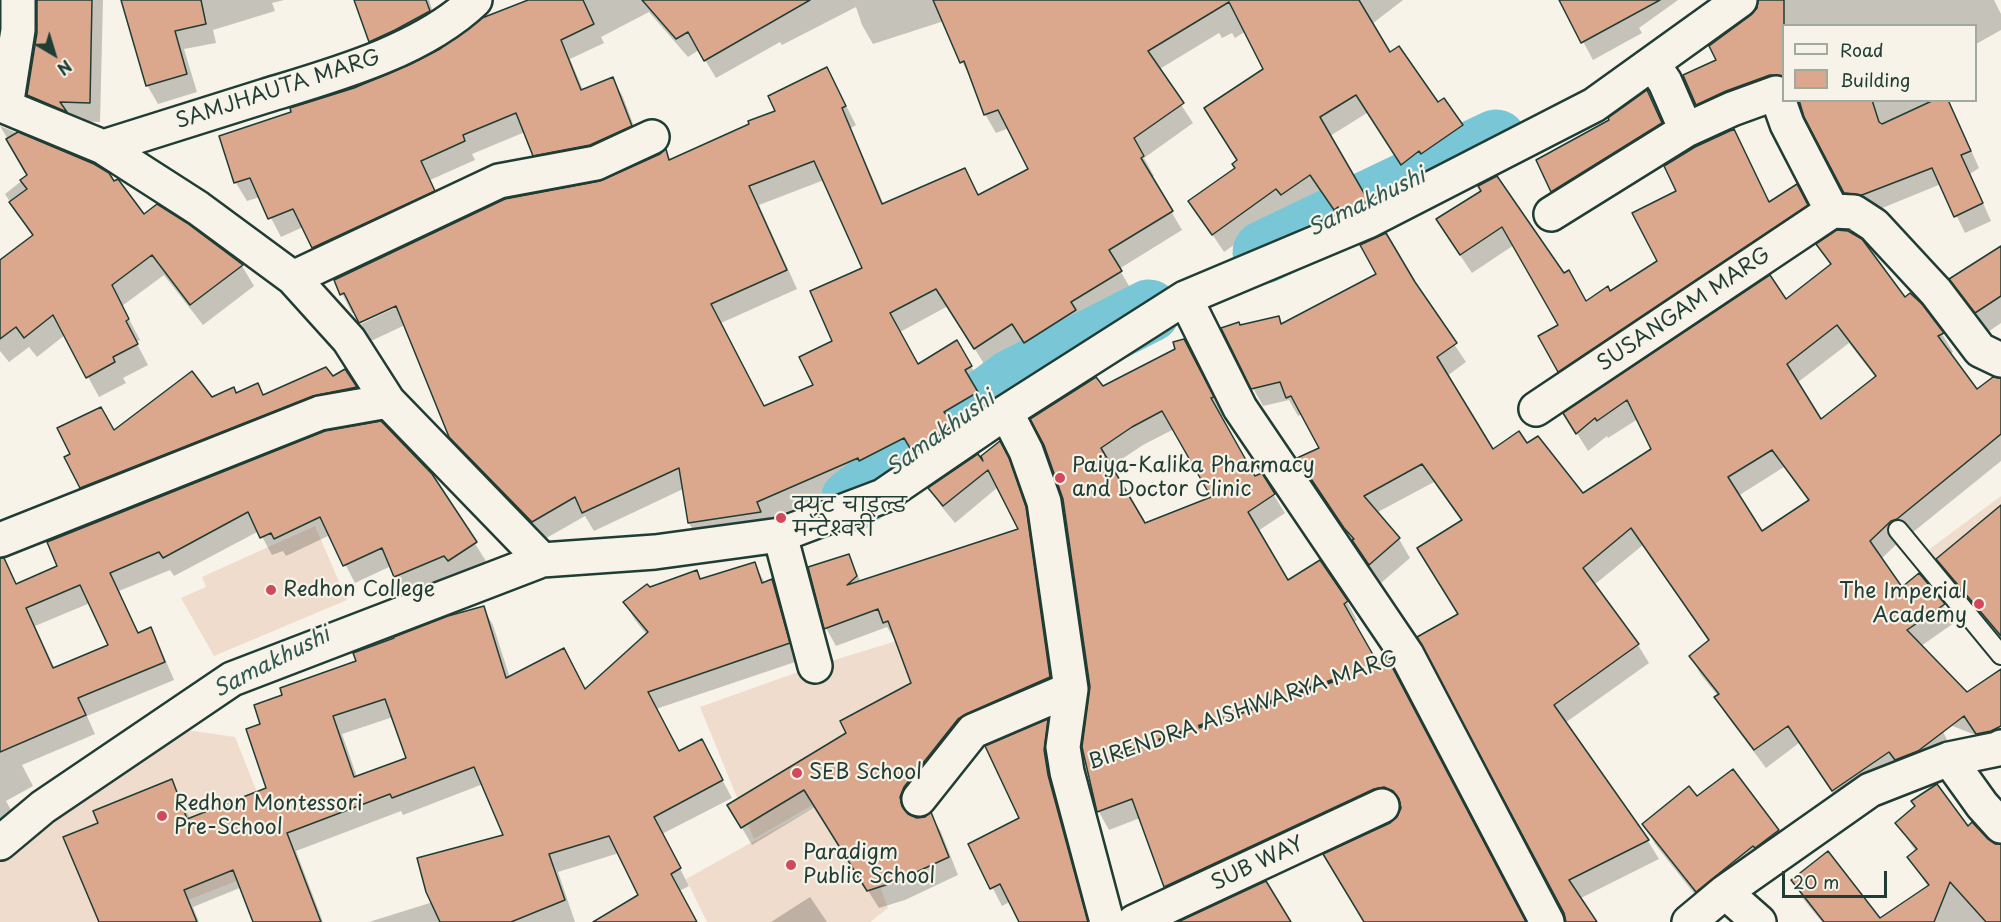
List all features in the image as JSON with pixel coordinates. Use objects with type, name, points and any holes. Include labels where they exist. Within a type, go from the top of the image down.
[{"type":"street","name":"SAMJHAUTA MARG","points":[[103,147],[344,72],[416,41],[457,18],[475,0]]},
{"type":"street","points":[[0,843],[43,807],[232,679],[543,560],[655,552],[780,535],[883,496],[1006,412],[1185,298],[1368,222],[1659,73],[1726,5]]},
{"type":"street","points":[[12,22],[6,107],[103,147],[198,208],[293,278],[348,340],[388,401],[543,560]]},
{"type":"street","points":[[1659,73],[1686,130]]},
{"type":"street","points":[[1551,214],[1686,130],[1732,109],[1776,93],[1787,124],[1832,211],[1854,212],[1874,225],[1936,292],[1980,350],[2001,360]]},
{"type":"street","points":[[293,278],[500,181],[596,163],[652,137]]},
{"type":"street","name":"SUSANGAM MARG","points":[[1536,409],[1832,211]]},
{"type":"street","points":[[1185,298],[1240,408],[1407,655]]},
{"type":"street","points":[[0,540],[320,413],[388,401]]},
{"type":"street","points":[[1006,412],[1026,451],[1044,502],[1071,689],[1063,747],[1067,772],[1107,922]]},
{"type":"street","points":[[780,535],[815,666]]},
{"type":"street","name":"BIRENDRA AISHWARYA MARG","points":[[1407,655],[1547,922]]},
{"type":"street","points":[[919,799],[973,731],[1071,689]]},
{"type":"street","points":[[1689,922],[1725,892],[1870,790],[1949,759],[2001,747]]},
{"type":"street","points":[[1949,759],[1982,805],[2001,826]]},
{"type":"street","name":"SUB WAY","points":[[1134,922],[1382,806]]},
{"type":"street","points":[[1725,892],[1759,922]]},
{"type":"lane","points":[[1898,530],[2001,655]]},
{"type":"path","name":"BIRENDRA AISHWARYA MARG","points":[[1067,772],[1407,655]]},
{"type":"shaded area","name":"The Imperial Academy","points":[[2001,496],[2001,646],[1912,562]]},
{"type":"shaded area","name":"Redhon College","points":[[315,526],[347,600],[214,656],[181,598],[206,587],[202,577]]},
{"type":"shaded area","name":"SEB School","points":[[955,623],[981,707],[754,839],[700,707],[815,666]]},
{"type":"shaded area","name":"Redhon Montessori Pre-School","points":[[180,729],[235,737],[285,862],[132,922],[0,922],[0,857]]},
{"type":"shaded area","name":"Paradigm Public School","points":[[844,791],[888,908],[870,922],[707,922],[686,879]]},
{"type":"building","points":[[37,0],[92,0],[90,103],[60,102],[67,112],[27,95],[37,33]]},
{"type":"building","points":[[121,0],[201,0],[206,24],[175,31],[187,74],[146,86]]},
{"type":"building","points":[[354,0],[426,0],[430,11],[369,42]]},
{"type":"building","points":[[528,0],[583,0],[594,24],[561,40],[581,90],[613,77],[632,126],[590,145],[533,156],[516,113],[463,135],[465,141],[421,161],[435,191],[312,248],[293,209],[268,219],[250,178],[234,183],[219,136],[291,112],[290,108],[354,88],[411,64],[440,49],[482,18]]},
{"type":"building","points":[[642,0],[810,0],[704,61],[688,32],[676,39]]},
{"type":"building","points":[[933,0],[1359,0],[1390,52],[1399,46],[1438,102],[1444,98],[1463,125],[1421,154],[1419,151],[1401,165],[1356,95],[1320,117],[1368,200],[1341,212],[1338,207],[1334,210],[1310,175],[1281,195],[1276,189],[1212,235],[1188,201],[1235,168],[1232,164],[1237,160],[1204,108],[1263,69],[1229,2],[1148,51],[1184,103],[1134,138],[1144,156],[1141,158],[1173,211],[1109,250],[1122,271],[1071,302],[1076,310],[1024,343],[1012,324],[974,349],[936,289],[890,313],[918,364],[957,340],[972,366],[965,370],[978,392],[944,412],[954,425],[913,453],[904,438],[859,461],[858,458],[757,502],[761,512],[688,523],[679,468],[582,513],[575,497],[532,522],[449,437],[396,306],[359,323],[344,293],[340,295],[334,280],[505,199],[600,181],[660,154],[666,149],[669,160],[749,124],[748,121],[775,111],[768,96],[827,67],[846,106],[842,108],[882,204],[965,168],[978,195],[1028,169],[998,110],[984,115],[964,61],[960,63]],"holes":[[[814,161],[862,268],[810,291],[832,341],[799,357],[813,385],[764,406],[711,304],[787,270],[749,186]]]},
{"type":"building","points":[[1559,0],[1660,0],[1581,43]]},
{"type":"building","points":[[1758,0],[1784,0],[1782,76],[1770,75],[1696,105],[1683,75],[1716,60],[1709,46],[1757,8]]},
{"type":"building","points":[[1647,90],[1662,123],[1551,192],[1536,160],[1609,120],[1608,118]]},
{"type":"building","points":[[1800,102],[1873,102],[1879,122],[1882,124],[1930,102],[1949,102],[1971,151],[1961,155],[1983,203],[1954,217],[1932,168],[1862,195],[1844,193],[1804,117]]},
{"type":"building","points":[[1734,129],[1769,202],[1797,184],[1808,205],[1558,372],[1538,336],[1558,325],[1502,227],[1460,255],[1436,219],[1481,191],[1478,186],[1497,176],[1564,273],[1569,270],[1586,301],[1608,286],[1610,291],[1657,261],[1632,213],[1676,191],[1664,166],[1695,147]]},
{"type":"building","points":[[18,132],[94,164],[109,173],[114,181],[118,179],[144,214],[157,204],[187,223],[243,265],[190,305],[152,255],[112,285],[129,319],[126,321],[138,344],[113,357],[115,362],[86,378],[53,315],[24,338],[16,327],[0,339],[0,260],[33,235],[9,202],[27,189],[20,180],[27,175],[6,139]]},
{"type":"building","points":[[1837,230],[1848,231],[1862,239],[1905,297],[1910,293],[1922,304],[1944,333],[1938,336],[1977,389],[1993,377],[2001,378],[2001,434],[1897,519],[1891,521],[1870,541],[1902,587],[1919,573],[1945,604],[1907,630],[1967,692],[2001,669],[2001,726],[1976,734],[1964,716],[1918,751],[1895,760],[1889,752],[1832,791],[1788,726],[1754,750],[1714,697],[1719,694],[1689,656],[1709,640],[1631,528],[1583,568],[1639,644],[1554,705],[1649,840],[1569,880],[1597,922],[1566,922],[1564,913],[1417,637],[1458,614],[1417,548],[1462,520],[1422,464],[1364,496],[1400,538],[1369,565],[1352,540],[1354,539],[1344,528],[1297,458],[1319,448],[1291,396],[1286,398],[1280,382],[1251,389],[1221,328],[1239,322],[1240,325],[1279,316],[1281,324],[1376,274],[1360,245],[1386,233],[1415,282],[1457,343],[1437,357],[1493,449],[1519,431],[1527,443],[1538,436],[1583,493],[1651,449],[1627,400],[1597,421],[1595,418],[1576,434],[1563,413],[1770,275],[1786,299],[1831,264],[1816,244]],"holes":[[[1837,325],[1876,376],[1821,419],[1787,364]],[[1772,450],[1809,500],[1762,531],[1728,477]]]},
{"type":"building","points":[[2001,246],[2001,296],[1975,313],[1949,279]]},
{"type":"building","points":[[1184,339],[1214,397],[1211,398],[1255,476],[1262,473],[1275,494],[1248,512],[1288,580],[1320,560],[1348,601],[1344,604],[1376,660],[1384,655],[1391,665],[1526,922],[1364,922],[1323,854],[1390,823],[1397,817],[1401,808],[1399,799],[1393,791],[1384,787],[1374,789],[1164,887],[1132,799],[1097,812],[1082,747],[1090,687],[1063,499],[1044,445],[1030,419],[1096,377],[1103,386],[1175,349],[1173,342]],"holes":[[[1162,411],[1211,497],[1145,523],[1101,448],[1132,427]]]},
{"type":"building","points":[[326,367],[333,376],[345,369],[357,387],[313,396],[80,488],[64,457],[70,454],[57,428],[101,407],[114,430],[192,371],[212,397],[234,387],[236,393],[258,383],[263,395]]},
{"type":"building","points":[[381,421],[432,474],[477,542],[448,561],[444,556],[394,577],[382,548],[343,566],[320,517],[274,539],[271,533],[260,538],[248,512],[163,558],[159,552],[110,573],[138,633],[151,627],[165,662],[78,698],[86,715],[0,752],[0,558],[4,558],[16,584],[57,566],[47,542],[325,431]],"holes":[[[80,585],[108,645],[53,668],[26,608]]]},
{"type":"building","points":[[1000,441],[1009,458],[1026,507],[1050,677],[958,719],[904,787],[900,797],[902,806],[908,814],[917,818],[925,817],[931,812],[949,857],[895,882],[867,891],[804,790],[741,828],[727,805],[846,733],[840,721],[911,683],[888,621],[883,623],[878,609],[824,629],[808,567],[849,554],[857,576],[847,585],[1018,529],[988,470],[943,506],[928,488],[978,454],[983,461],[981,456]]},
{"type":"building","name":"The Imperial Academy","points":[[2001,505],[2001,636],[1936,559]]},
{"type":"building","points":[[755,562],[762,583],[772,579],[790,643],[648,692],[679,751],[702,739],[723,780],[654,817],[681,868],[671,874],[697,922],[593,922],[638,895],[609,836],[549,854],[565,900],[511,922],[440,922],[426,892],[417,858],[503,835],[474,767],[392,798],[390,794],[287,833],[321,922],[253,922],[233,870],[184,890],[197,922],[99,922],[63,837],[98,823],[93,811],[172,779],[187,819],[266,788],[246,729],[260,724],[254,705],[282,695],[280,688],[356,661],[353,653],[448,616],[484,606],[506,678],[564,648],[585,689],[648,632],[623,602],[647,584],[650,587],[697,570],[700,579]],"holes":[[[385,699],[406,758],[354,777],[333,716]]]},
{"type":"building","points":[[1048,719],[1044,750],[1048,775],[1088,922],[1019,922],[1000,884],[990,889],[968,844],[1019,818],[985,746]]},
{"type":"building","points":[[1733,769],[1779,830],[1755,848],[1753,846],[1696,892],[1642,824],[1689,786],[1697,796]]},
{"type":"building","points":[[1937,784],[1968,826],[1972,822],[1988,839],[1995,844],[2001,844],[2001,922],[1986,922],[1950,882],[1934,922],[1824,922],[1791,880],[1828,851],[1880,918],[1929,885],[1907,857],[1917,849],[1895,823],[1915,806],[1911,801]]},
{"type":"building","points":[[1266,881],[1291,922],[1178,922]]},
{"type":"waterway","name":"Samakhushi","points":[[1264,252],[1496,141]]},
{"type":"waterway","name":"Samakhushi","points":[[852,500],[1013,380],[1149,311]]},
{"type":"place","name":"Paiya-Kalika Pharmacy and Doctor Clinic","points":[[1060,478]]},
{"type":"place","name":"क्युट चाइल्ड मन्टेश्वरी","points":[[781,518]]},
{"type":"place","name":"Redhon College","points":[[271,590]]},
{"type":"place","name":"The Imperial Academy","points":[[1979,604]]},
{"type":"place","name":"SEB School","points":[[797,773]]},
{"type":"place","name":"Redhon Montessori Pre-School","points":[[162,816]]},
{"type":"place","name":"Paradigm Public School","points":[[791,865]]}]
